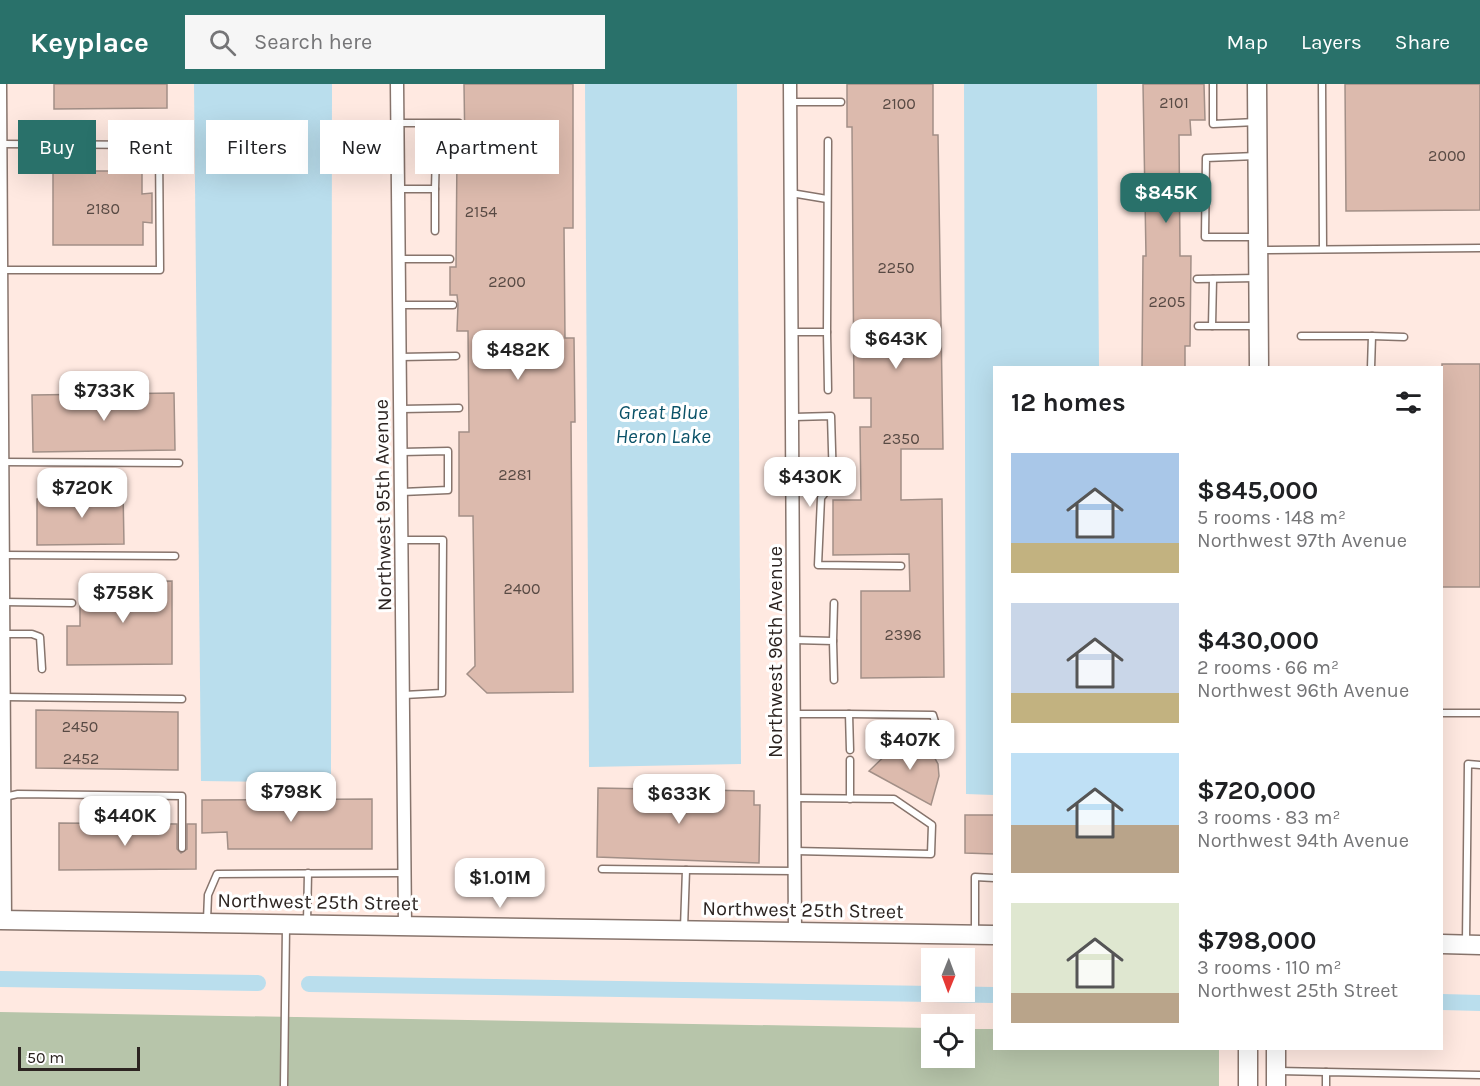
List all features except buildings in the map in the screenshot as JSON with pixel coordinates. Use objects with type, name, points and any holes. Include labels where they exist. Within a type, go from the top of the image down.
[{"type":"main road","points":[[1257,84],[1259,366]]},
{"type":"main road","name":"Northwest 25th Street","points":[[2,920],[993,935]]},
{"type":"main road","points":[[1443,945],[1473,945]]},
{"type":"main road","points":[[1248,1050],[1248,1086]]},
{"type":"main road","points":[[1276,1050],[1276,1078]]},
{"type":"street","name":"Northwest 95th Avenue","points":[[397,84],[398,120]]},
{"type":"street","name":"Northwest 96th Avenue","points":[[790,84],[794,417],[795,933]]},
{"type":"street","points":[[0,85],[3,555],[2,920]]},
{"type":"street","name":"Northwest 95th Avenue","points":[[399,174],[405,926]]},
{"type":"lane","points":[[1213,84],[1213,124],[1257,122]]},
{"type":"lane","points":[[1322,84],[1323,249]]},
{"type":"lane","points":[[790,102],[841,102]]},
{"type":"lane","points":[[828,141],[828,390]]},
{"type":"lane","points":[[2,144],[159,145],[160,270],[2,270]]},
{"type":"lane","points":[[1257,156],[1206,158],[1205,237],[1323,249],[1480,248]]},
{"type":"lane","points":[[435,174],[435,231]]},
{"type":"lane","points":[[399,189],[435,189]]},
{"type":"lane","points":[[791,193],[827,199]]},
{"type":"lane","points":[[399,259],[450,259]]},
{"type":"lane","points":[[1197,279],[1258,278]]},
{"type":"lane","points":[[1212,326],[1213,279]]},
{"type":"lane","points":[[400,305],[453,305]]},
{"type":"lane","points":[[1198,326],[1258,326]]},
{"type":"lane","points":[[792,332],[827,332]]},
{"type":"lane","points":[[1301,336],[1404,337]]},
{"type":"lane","points":[[1371,366],[1372,336]]},
{"type":"lane","points":[[400,357],[456,356]]},
{"type":"lane","points":[[401,409],[459,408]]},
{"type":"lane","points":[[794,417],[831,416],[833,483],[821,498],[818,565],[901,566]]},
{"type":"lane","points":[[402,452],[448,451],[448,490],[402,492]]},
{"type":"lane","points":[[2,462],[179,463]]},
{"type":"lane","points":[[402,540],[444,540],[442,693],[404,695]]},
{"type":"lane","points":[[3,555],[175,556]]},
{"type":"lane","points":[[3,602],[72,603]]},
{"type":"lane","points":[[834,603],[834,680]]},
{"type":"lane","points":[[3,634],[32,634],[40,637],[42,669]]},
{"type":"lane","points":[[795,640],[834,641]]},
{"type":"lane","points":[[3,697],[182,699]]},
{"type":"lane","points":[[1443,713],[1480,713]]},
{"type":"lane","points":[[794,714],[933,715],[942,745]]},
{"type":"lane","points":[[849,714],[850,750]]},
{"type":"lane","points":[[850,760],[850,799]]},
{"type":"lane","points":[[1473,945],[1468,765],[1480,765]]},
{"type":"lane","points":[[2,797],[18,794],[182,796],[182,848]]},
{"type":"lane","points":[[795,798],[894,799],[932,825],[931,854],[795,851]]},
{"type":"lane","points":[[602,869],[795,871]]},
{"type":"lane","points":[[684,931],[686,870]]},
{"type":"lane","points":[[307,924],[308,873]]},
{"type":"lane","points":[[207,922],[208,895],[218,874],[405,873]]},
{"type":"lane","points":[[975,935],[975,877],[993,878]]},
{"type":"lane","points":[[284,1086],[286,923]]},
{"type":"lane","points":[[1326,1072],[1326,1086]]},
{"type":"lane","points":[[1276,1078],[1326,1072],[1480,1075]]},
{"type":"green space","points":[[0,1012],[921,1028],[921,1068],[975,1068],[975,1029],[993,1029],[993,1050],[1219,1050],[1219,1086],[0,1086]]},
{"type":"water","points":[[194,84],[332,84],[332,120],[320,120],[320,174],[332,174],[331,783],[201,781]]},
{"type":"water","name":"Great Blue Heron Lake","points":[[585,84],[737,84],[741,764],[589,767]]},
{"type":"water","points":[[964,84],[1097,84],[1099,366],[993,366],[993,795],[966,794]]},
{"type":"waterway","points":[[0,979],[258,983]]},
{"type":"waterway","points":[[309,984],[993,995]]},
{"type":"waterway","points":[[1443,1002],[1480,1003]]}]
